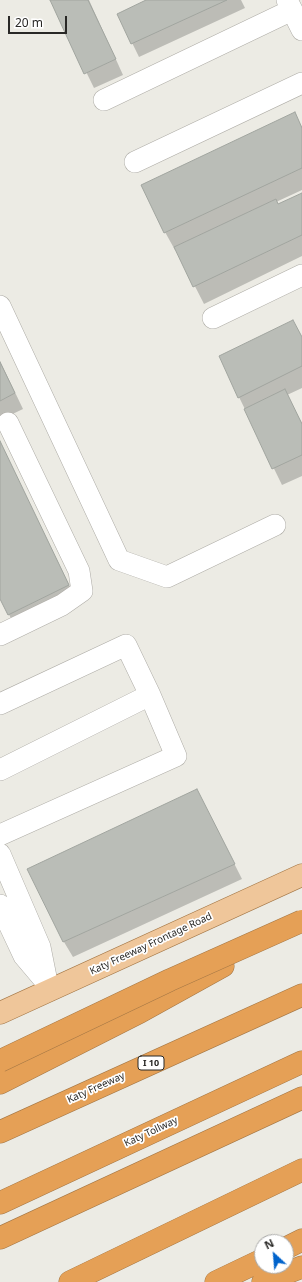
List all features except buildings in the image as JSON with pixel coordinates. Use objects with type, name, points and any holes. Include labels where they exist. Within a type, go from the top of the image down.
[{"type":"highway","points":[[0,1061],[170,980],[302,921]]},
{"type":"highway","points":[[0,1083],[140,1012],[302,921]]},
{"type":"highway","name":"Katy Freeway","points":[[0,1132],[302,995]]},
{"type":"highway","name":"Katy Tollway","points":[[0,1202],[302,1062]]},
{"type":"highway","points":[[0,1238],[302,1098]]},
{"type":"highway","points":[[272,1184],[302,1166]]},
{"type":"highway","points":[[70,1282],[302,1170]]},
{"type":"highway","points":[[216,1282],[254,1264]]},
{"type":"highway","points":[[263,1282],[302,1266]]},
{"type":"main road","name":"Katy Freeway Frontage Road","points":[[1,1009],[49,986],[302,875]]},
{"type":"street","points":[[104,100],[290,5],[302,30]]},
{"type":"street","points":[[134,162],[302,83]]},
{"type":"street","points":[[213,318],[302,275]]},
{"type":"street","points":[[0,306],[120,560],[168,577],[275,525]]},
{"type":"street","points":[[0,636],[62,605],[82,592],[79,571],[8,424]]},
{"type":"street","points":[[0,704],[126,644],[176,756],[0,835]]},
{"type":"street","points":[[0,770],[150,695]]},
{"type":"street","points":[[0,854],[40,947],[49,986]]},
{"type":"street","points":[[0,905],[24,956],[49,986]]}]
